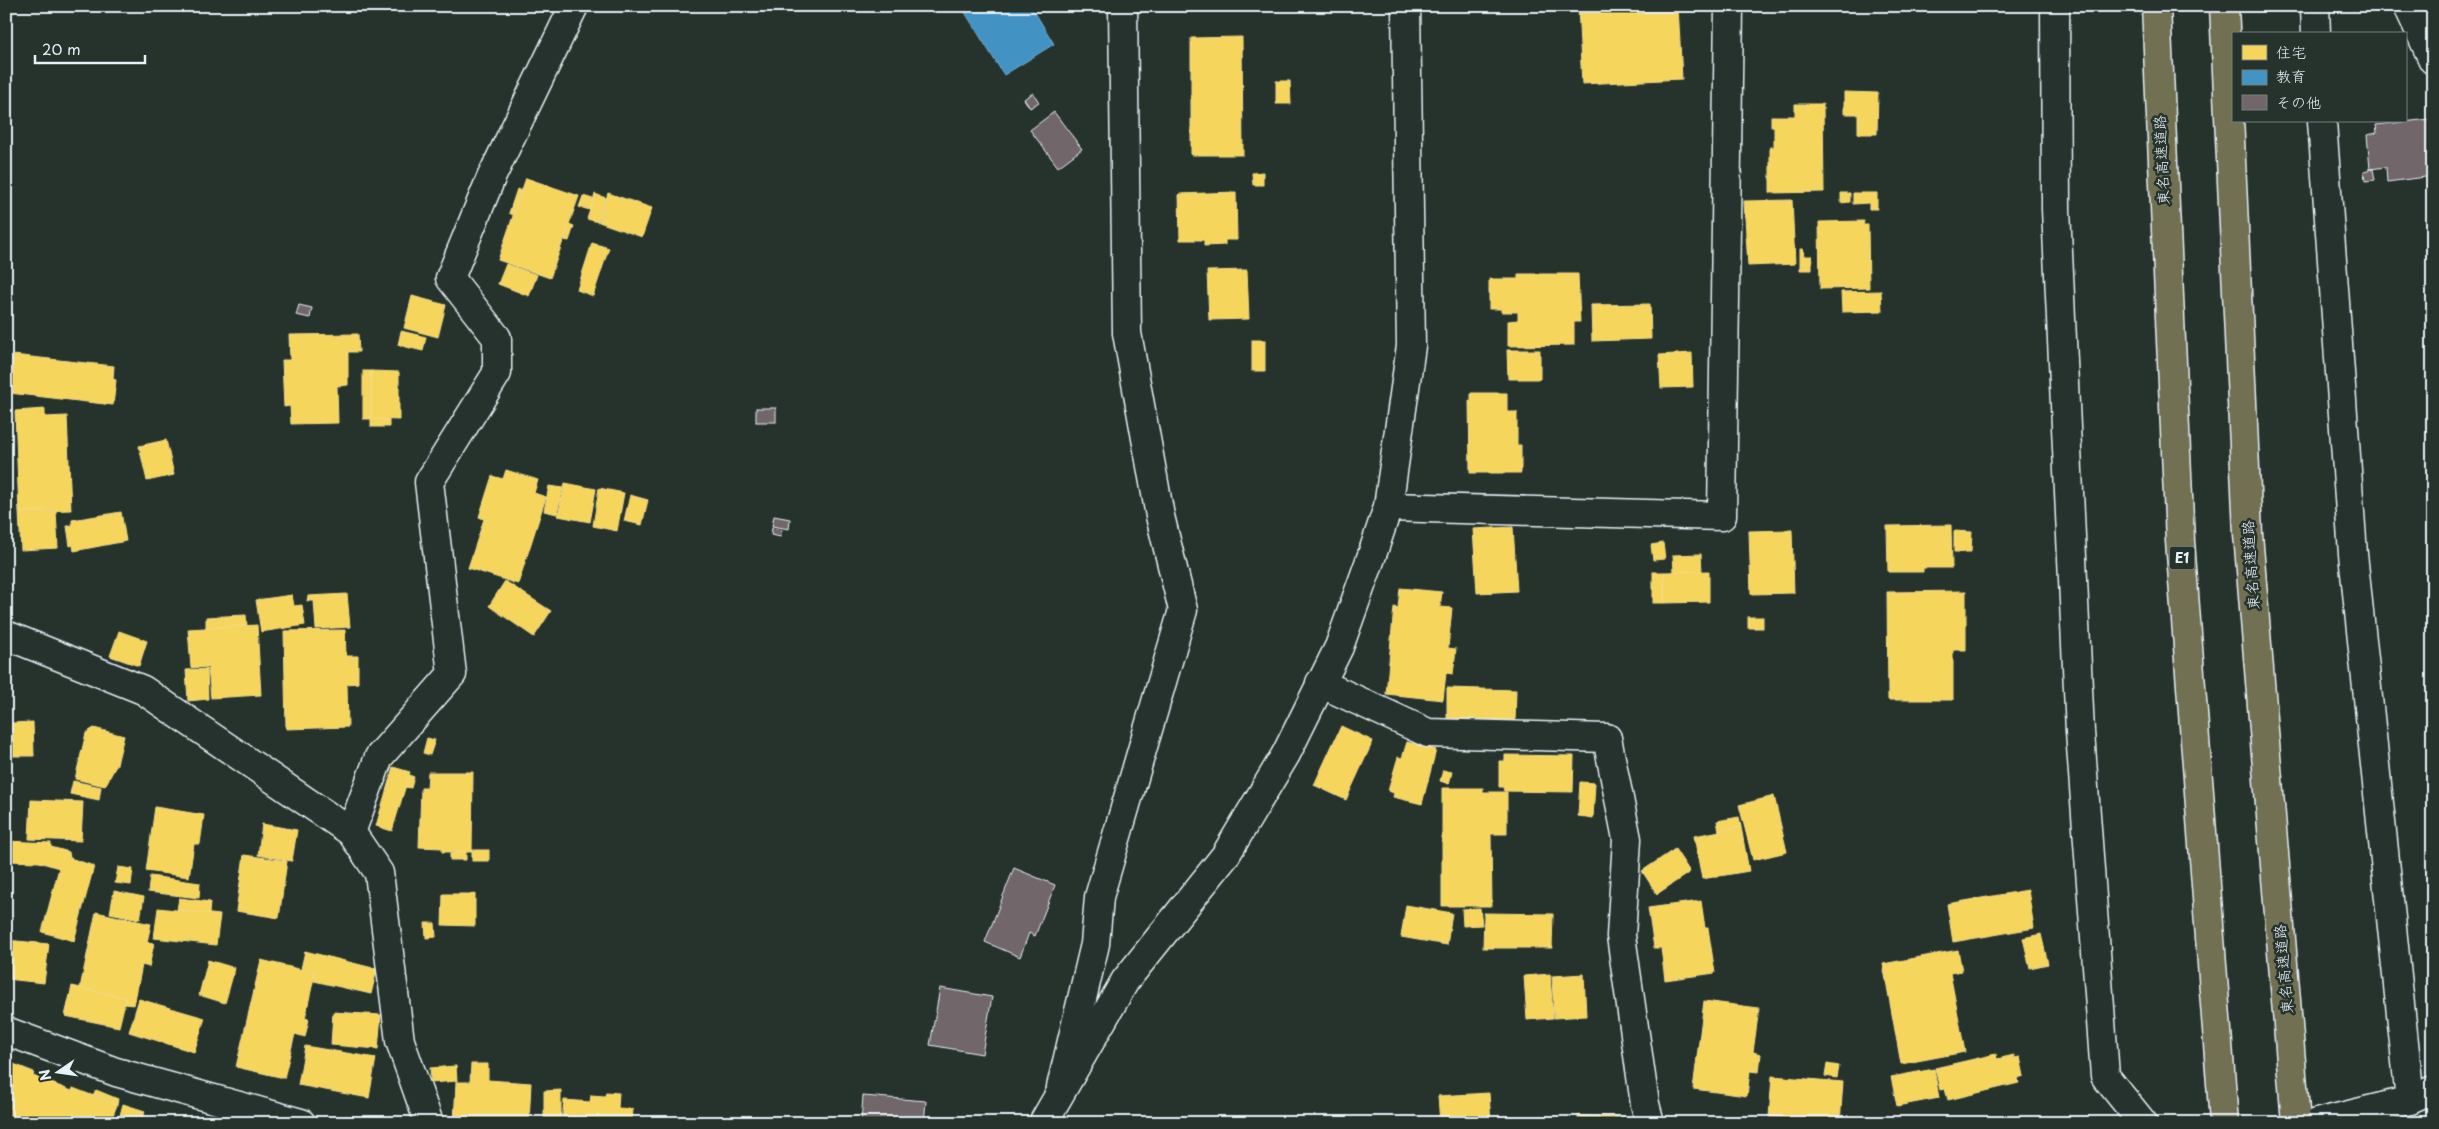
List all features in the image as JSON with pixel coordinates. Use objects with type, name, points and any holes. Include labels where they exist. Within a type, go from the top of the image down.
[{"type":"highway","name":"東名高速道路","points":[[2156,6],[2180,541],[2223,1115]]},
{"type":"highway","name":"東名高速道路","points":[[2224,6],[2248,534],[2296,1123]]},
{"type":"street","points":[[351,832],[379,757],[452,674],[429,482],[496,373],[497,338],[450,278],[491,178],[574,6]]},
{"type":"street","points":[[1059,1093],[1095,944],[1098,897],[1183,610],[1160,516],[1127,333],[1123,6]]},
{"type":"street","points":[[1043,1123],[1125,982],[1224,856],[1286,754],[1339,647],[1388,507],[1411,346],[1406,6]]},
{"type":"street","points":[[1388,507],[1722,516],[1729,6]]},
{"type":"street","points":[[2055,6],[2056,209],[2079,722],[2105,1076],[2144,1123]]},
{"type":"street","points":[[2315,6],[2316,32]]},
{"type":"street","points":[[2408,6],[2433,60]]},
{"type":"street","points":[[2316,1123],[2349,1120],[2421,1095],[2353,554],[2322,122]]},
{"type":"street","points":[[6,635],[143,690],[351,832],[379,872],[400,1041],[428,1123]]},
{"type":"street","points":[[1320,683],[1428,733],[1607,738],[1627,839],[1621,936],[1645,1104],[1650,1123]]},
{"type":"street","points":[[6,1030],[116,1072],[301,1123]]},
{"type":"building: 住宅","points":[[1578,6],[1678,6],[1682,79],[1582,84]]},
{"type":"building: 住宅","points":[[1242,37],[1243,155],[1191,155],[1191,38]]},
{"type":"building: 住宅","points":[[1276,81],[1290,81],[1291,104],[1276,104]]},
{"type":"building: 住宅","points":[[1844,92],[1878,93],[1877,134],[1858,134],[1858,114],[1844,114]]},
{"type":"building: 住宅","points":[[1795,104],[1823,104],[1824,192],[1770,193],[1770,147],[1774,147],[1774,127],[1771,127],[1771,116],[1795,116]]},
{"type":"building: 住宅","points":[[1263,172],[1263,185],[1253,185],[1252,173]]},
{"type":"building: 住宅","points":[[526,178],[579,196],[550,278],[498,260]]},
{"type":"building: 住宅","points":[[517,189],[521,191],[513,215],[509,213]]},
{"type":"building: 住宅","points":[[1236,192],[1237,240],[1225,240],[1225,245],[1204,246],[1204,240],[1180,240],[1179,194]]},
{"type":"building: 住宅","points":[[608,193],[652,208],[642,237],[599,222]]},
{"type":"building: 住宅","points":[[1841,193],[1850,193],[1850,202],[1841,203]]},
{"type":"building: 住宅","points":[[1853,193],[1877,193],[1877,209],[1869,209],[1869,203],[1853,204]]},
{"type":"building: 住宅","points":[[595,194],[606,198],[598,222],[587,219]]},
{"type":"building: 住宅","points":[[583,196],[593,199],[590,210],[579,207]]},
{"type":"building: 住宅","points":[[1792,200],[1795,264],[1748,266],[1744,201]]},
{"type":"building: 住宅","points":[[1864,221],[1863,225],[1868,225],[1869,288],[1820,289],[1819,222]]},
{"type":"building: 住宅","points":[[569,224],[574,226],[569,241],[564,240]]},
{"type":"building: 住宅","points":[[592,243],[609,248],[593,296],[577,290]]},
{"type":"building: 住宅","points":[[1800,249],[1803,249],[1804,256],[1812,256],[1812,270],[1800,270]]},
{"type":"building: 住宅","points":[[506,264],[537,275],[529,296],[498,284]]},
{"type":"building: 住宅","points":[[1247,270],[1249,319],[1209,320],[1207,271]]},
{"type":"building: 住宅","points":[[1518,274],[1578,274],[1580,322],[1574,322],[1574,345],[1508,346],[1508,321],[1518,320],[1518,312],[1501,312],[1501,309],[1489,309],[1489,279],[1518,279]]},
{"type":"building: 住宅","points":[[1881,291],[1882,311],[1842,312],[1841,292]]},
{"type":"building: 住宅","points":[[412,296],[446,305],[438,337],[404,328]]},
{"type":"building: 住宅","points":[[1650,304],[1651,339],[1592,341],[1591,305]]},
{"type":"building: 住宅","points":[[401,331],[426,337],[423,351],[398,345]]},
{"type":"building: 住宅","points":[[358,334],[359,352],[348,352],[348,385],[337,386],[338,423],[291,424],[290,406],[284,407],[282,360],[290,360],[289,335]]},
{"type":"building: 住宅","points":[[1252,340],[1265,340],[1265,371],[1252,371]]},
{"type":"building: 住宅","points":[[1507,350],[1540,350],[1540,379],[1508,379]]},
{"type":"building: 住宅","points":[[1692,353],[1693,387],[1661,388],[1659,355]]},
{"type":"building: 住宅","points":[[13,355],[114,366],[113,379],[116,380],[113,405],[9,393]]},
{"type":"building: 住宅","points":[[363,371],[371,371],[371,419],[363,419]]},
{"type":"building: 住宅","points":[[371,371],[399,372],[399,420],[371,419]]},
{"type":"building: 住宅","points":[[1471,393],[1507,393],[1507,412],[1517,412],[1517,445],[1521,445],[1521,473],[1470,473],[1469,400],[1471,401]]},
{"type":"building: 住宅","points":[[45,409],[45,417],[67,416],[71,510],[19,512],[15,411]]},
{"type":"building: 住宅","points":[[371,419],[389,420],[389,427],[371,427]]},
{"type":"building: 住宅","points":[[166,440],[174,475],[147,481],[139,446]]},
{"type":"building: 住宅","points":[[506,470],[538,480],[534,493],[546,497],[518,584],[468,568],[484,519],[479,517],[492,476],[503,479]]},
{"type":"building: 住宅","points":[[565,483],[596,489],[590,522],[558,516]]},
{"type":"building: 住宅","points":[[549,486],[563,488],[557,514],[544,511]]},
{"type":"building: 住宅","points":[[599,488],[624,493],[617,531],[593,526]]},
{"type":"building: 住宅","points":[[630,495],[648,500],[642,525],[624,521]]},
{"type":"building: 住宅","points":[[56,511],[58,548],[21,550],[19,512]]},
{"type":"building: 住宅","points":[[121,512],[126,541],[74,551],[73,545],[70,546],[67,526],[72,526],[72,520]]},
{"type":"building: 住宅","points":[[1951,525],[1952,568],[1923,568],[1923,572],[1888,572],[1887,526]]},
{"type":"building: 住宅","points":[[1513,527],[1517,591],[1477,593],[1473,529]]},
{"type":"building: 住宅","points":[[1792,530],[1794,593],[1751,594],[1749,531]]},
{"type":"building: 住宅","points":[[1954,531],[1972,532],[1971,552],[1954,552]]},
{"type":"building: 住宅","points":[[1663,543],[1665,559],[1653,560],[1651,545]]},
{"type":"building: 住宅","points":[[1701,554],[1702,572],[1674,572],[1673,555]]},
{"type":"building: 住宅","points":[[1709,571],[1709,602],[1664,603],[1664,572]]},
{"type":"building: 住宅","points":[[1653,572],[1664,572],[1664,603],[1653,603]]},
{"type":"building: 住宅","points":[[505,581],[551,611],[534,637],[489,606]]},
{"type":"building: 住宅","points":[[1400,588],[1442,592],[1440,607],[1452,608],[1448,648],[1456,649],[1453,674],[1446,673],[1443,700],[1386,694],[1394,607],[1398,608]]},
{"type":"building: 住宅","points":[[1966,591],[1966,650],[1953,650],[1953,700],[1888,700],[1887,592]]},
{"type":"building: 住宅","points":[[347,594],[350,627],[316,629],[314,601],[307,601],[308,596]]},
{"type":"building: 住宅","points":[[292,595],[294,606],[302,605],[305,625],[261,632],[256,600]]},
{"type":"building: 住宅","points":[[246,615],[247,626],[206,628],[206,617]]},
{"type":"building: 住宅","points":[[1748,617],[1763,617],[1763,628],[1748,628]]},
{"type":"building: 住宅","points":[[257,625],[261,695],[211,698],[208,667],[191,668],[188,629]]},
{"type":"building: 住宅","points":[[345,630],[346,656],[358,656],[358,683],[347,684],[348,727],[286,729],[284,631]]},
{"type":"building: 住宅","points":[[119,631],[147,641],[139,666],[110,656]]},
{"type":"building: 住宅","points":[[207,669],[208,699],[188,701],[186,670]]},
{"type":"building: 住宅","points":[[1447,688],[1516,690],[1515,722],[1447,719]]},
{"type":"building: 住宅","points":[[33,722],[34,756],[12,756],[12,723]]},
{"type":"building: 住宅","points":[[1341,726],[1373,741],[1346,800],[1314,785]]},
{"type":"building: 住宅","points":[[94,728],[124,736],[117,764],[105,786],[75,779],[86,733]]},
{"type":"building: 住宅","points":[[427,738],[435,740],[430,755],[423,753]]},
{"type":"building: 住宅","points":[[1407,742],[1436,750],[1422,804],[1393,797],[1394,793],[1388,791],[1398,757],[1402,758]]},
{"type":"building: 住宅","points":[[1505,755],[1574,756],[1573,792],[1504,791],[1503,787],[1499,787],[1499,761],[1505,761]]},
{"type":"building: 住宅","points":[[393,767],[410,772],[392,831],[376,826]]},
{"type":"building: 住宅","points":[[6,770],[9,770],[6,827]]},
{"type":"building: 住宅","points":[[1443,770],[1452,772],[1449,784],[1440,781]]},
{"type":"building: 住宅","points":[[428,772],[473,772],[472,852],[442,852],[442,848],[419,847],[421,788],[427,788]]},
{"type":"building: 住宅","points":[[409,775],[414,777],[411,788],[405,787]]},
{"type":"building: 住宅","points":[[73,781],[101,787],[99,800],[70,794]]},
{"type":"building: 住宅","points":[[1580,782],[1595,783],[1593,818],[1578,816]]},
{"type":"building: 住宅","points":[[1442,788],[1483,788],[1483,792],[1507,792],[1507,834],[1491,834],[1492,906],[1442,906]]},
{"type":"building: 住宅","points":[[1774,796],[1787,852],[1753,860],[1739,805]]},
{"type":"building: 住宅","points":[[31,800],[83,802],[81,841],[29,839]]},
{"type":"building: 住宅","points":[[155,807],[204,815],[200,844],[194,844],[189,877],[146,871]]},
{"type":"building: 住宅","points":[[1739,817],[1741,827],[1719,831],[1717,821]]},
{"type":"building: 住宅","points":[[262,824],[297,830],[292,861],[258,855]]},
{"type":"building: 住宅","points":[[1741,827],[1749,871],[1702,879],[1694,836]]},
{"type":"building: 住宅","points":[[6,841],[51,843],[51,847],[69,852],[70,858],[94,866],[74,941],[42,932],[59,868],[39,862],[6,861]]},
{"type":"building: 住宅","points":[[1675,849],[1690,872],[1657,894],[1642,871]]},
{"type":"building: 住宅","points":[[472,850],[489,850],[489,861],[472,861]]},
{"type":"building: 住宅","points":[[466,852],[466,860],[450,860],[450,853]]},
{"type":"building: 住宅","points":[[244,855],[287,861],[279,918],[236,911]]},
{"type":"building: 住宅","points":[[118,867],[133,869],[131,885],[115,883]]},
{"type":"building: 住宅","points":[[150,876],[200,883],[199,898],[148,892]]},
{"type":"building: 住宅","points":[[2028,890],[2034,928],[1953,942],[1947,904]]},
{"type":"building: 住宅","points":[[114,891],[144,897],[140,919],[110,913]]},
{"type":"building: 住宅","points":[[443,894],[475,894],[475,926],[442,925]]},
{"type":"building: 住宅","points":[[179,898],[210,902],[209,914],[177,910]]},
{"type":"building: 住宅","points":[[1701,901],[1705,928],[1708,928],[1715,973],[1665,980],[1661,948],[1654,948],[1648,908]]},
{"type":"building: 住宅","points":[[1406,905],[1452,913],[1447,945],[1401,937]]},
{"type":"building: 住宅","points":[[158,908],[220,915],[216,945],[154,938]]},
{"type":"building: 住宅","points":[[1480,908],[1482,925],[1463,926],[1462,909]]},
{"type":"building: 住宅","points":[[96,912],[151,924],[147,942],[154,943],[149,967],[142,965],[134,1005],[124,1004],[126,998],[80,988]]},
{"type":"building: 住宅","points":[[1484,913],[1553,914],[1552,948],[1483,948]]},
{"type":"building: 住宅","points":[[425,923],[435,923],[436,937],[426,938]]},
{"type":"building: 住宅","points":[[2041,934],[2048,964],[2030,968],[2023,938]]},
{"type":"building: 住宅","points":[[6,940],[49,944],[44,983],[6,979]]},
{"type":"building: 住宅","points":[[1958,950],[1962,971],[1950,973],[1965,1052],[1901,1064],[1883,964]]},
{"type":"building: 住宅","points":[[305,951],[377,969],[371,994],[314,981],[315,973],[301,969]]},
{"type":"building: 住宅","points":[[208,960],[235,968],[225,1003],[199,995]]},
{"type":"building: 住宅","points":[[261,960],[315,973],[305,1018],[309,1019],[305,1037],[295,1034],[284,1078],[236,1067]]},
{"type":"building: 住宅","points":[[1550,974],[1553,1018],[1527,1020],[1524,976]]},
{"type":"building: 住宅","points":[[1584,974],[1586,1016],[1554,1018],[1552,976]]},
{"type":"building: 住宅","points":[[72,986],[126,998],[119,1027],[65,1016]]},
{"type":"building: 住宅","points":[[139,999],[205,1018],[194,1052],[129,1032]]},
{"type":"building: 住宅","points":[[1704,1001],[1759,1008],[1753,1052],[1761,1054],[1759,1072],[1750,1071],[1747,1096],[1693,1089]]},
{"type":"building: 住宅","points":[[333,1012],[381,1015],[378,1049],[331,1045]]},
{"type":"building: 住宅","points":[[305,1046],[376,1058],[369,1098],[298,1085]]},
{"type":"building: 住宅","points":[[1996,1054],[1997,1059],[2014,1055],[2014,1058],[2020,1057],[2024,1076],[2018,1078],[2019,1083],[1948,1100],[1945,1089],[1940,1090],[1935,1068]]},
{"type":"building: 住宅","points":[[6,1061],[34,1072],[33,1076],[72,1091],[73,1088],[117,1105],[110,1123],[6,1123]]},
{"type":"building: 住宅","points":[[471,1064],[488,1064],[488,1080],[531,1083],[529,1123],[454,1123],[456,1082],[470,1082]]},
{"type":"building: 住宅","points":[[1827,1064],[1839,1066],[1837,1078],[1825,1076]]},
{"type":"building: 住宅","points":[[456,1066],[457,1081],[431,1083],[430,1068]]},
{"type":"building: 住宅","points":[[1934,1069],[1939,1098],[1897,1106],[1891,1077]]},
{"type":"building: 住宅","points":[[1772,1076],[1843,1082],[1840,1123],[1769,1117]]},
{"type":"building: 住宅","points":[[96,1090],[118,1099],[117,1105],[93,1095]]},
{"type":"building: 住宅","points":[[561,1090],[561,1123],[544,1123],[544,1091]]},
{"type":"building: 住宅","points":[[606,1092],[619,1093],[618,1108],[633,1109],[632,1123],[562,1123],[564,1100],[590,1102],[591,1095],[605,1096]]},
{"type":"building: 住宅","points":[[1489,1093],[1491,1123],[1440,1123],[1438,1096]]},
{"type":"building: 住宅","points":[[123,1104],[145,1111],[142,1123],[118,1123]]},
{"type":"building: 住宅","points":[[1578,1116],[1626,1117],[1626,1123],[1578,1123]]},
{"type":"building: 教育","points":[[961,6],[1031,6],[1054,44],[1004,75]]},
{"type":"building: その他","points":[[1033,93],[1039,102],[1030,108],[1024,99]]},
{"type":"building: その他","points":[[1054,112],[1082,149],[1058,167],[1030,130]]},
{"type":"building: その他","points":[[2430,119],[2433,132],[2433,176],[2387,182],[2386,167],[2370,169],[2367,135],[2377,133],[2376,125]]},
{"type":"building: その他","points":[[2373,169],[2375,180],[2365,181],[2364,171]]},
{"type":"building: その他","points":[[299,305],[312,308],[310,318],[296,315]]},
{"type":"building: その他","points":[[756,408],[776,408],[776,422],[756,422]]},
{"type":"building: その他","points":[[774,516],[790,519],[789,529],[772,526]]},
{"type":"building: その他","points":[[772,528],[782,530],[781,537],[771,535]]},
{"type":"building: その他","points":[[1014,868],[1055,885],[1035,936],[1029,933],[1020,957],[985,942]]},
{"type":"building: その他","points":[[940,988],[992,997],[982,1054],[930,1045]]},
{"type":"building: その他","points":[[863,1096],[926,1101],[924,1123],[861,1123]]}]
